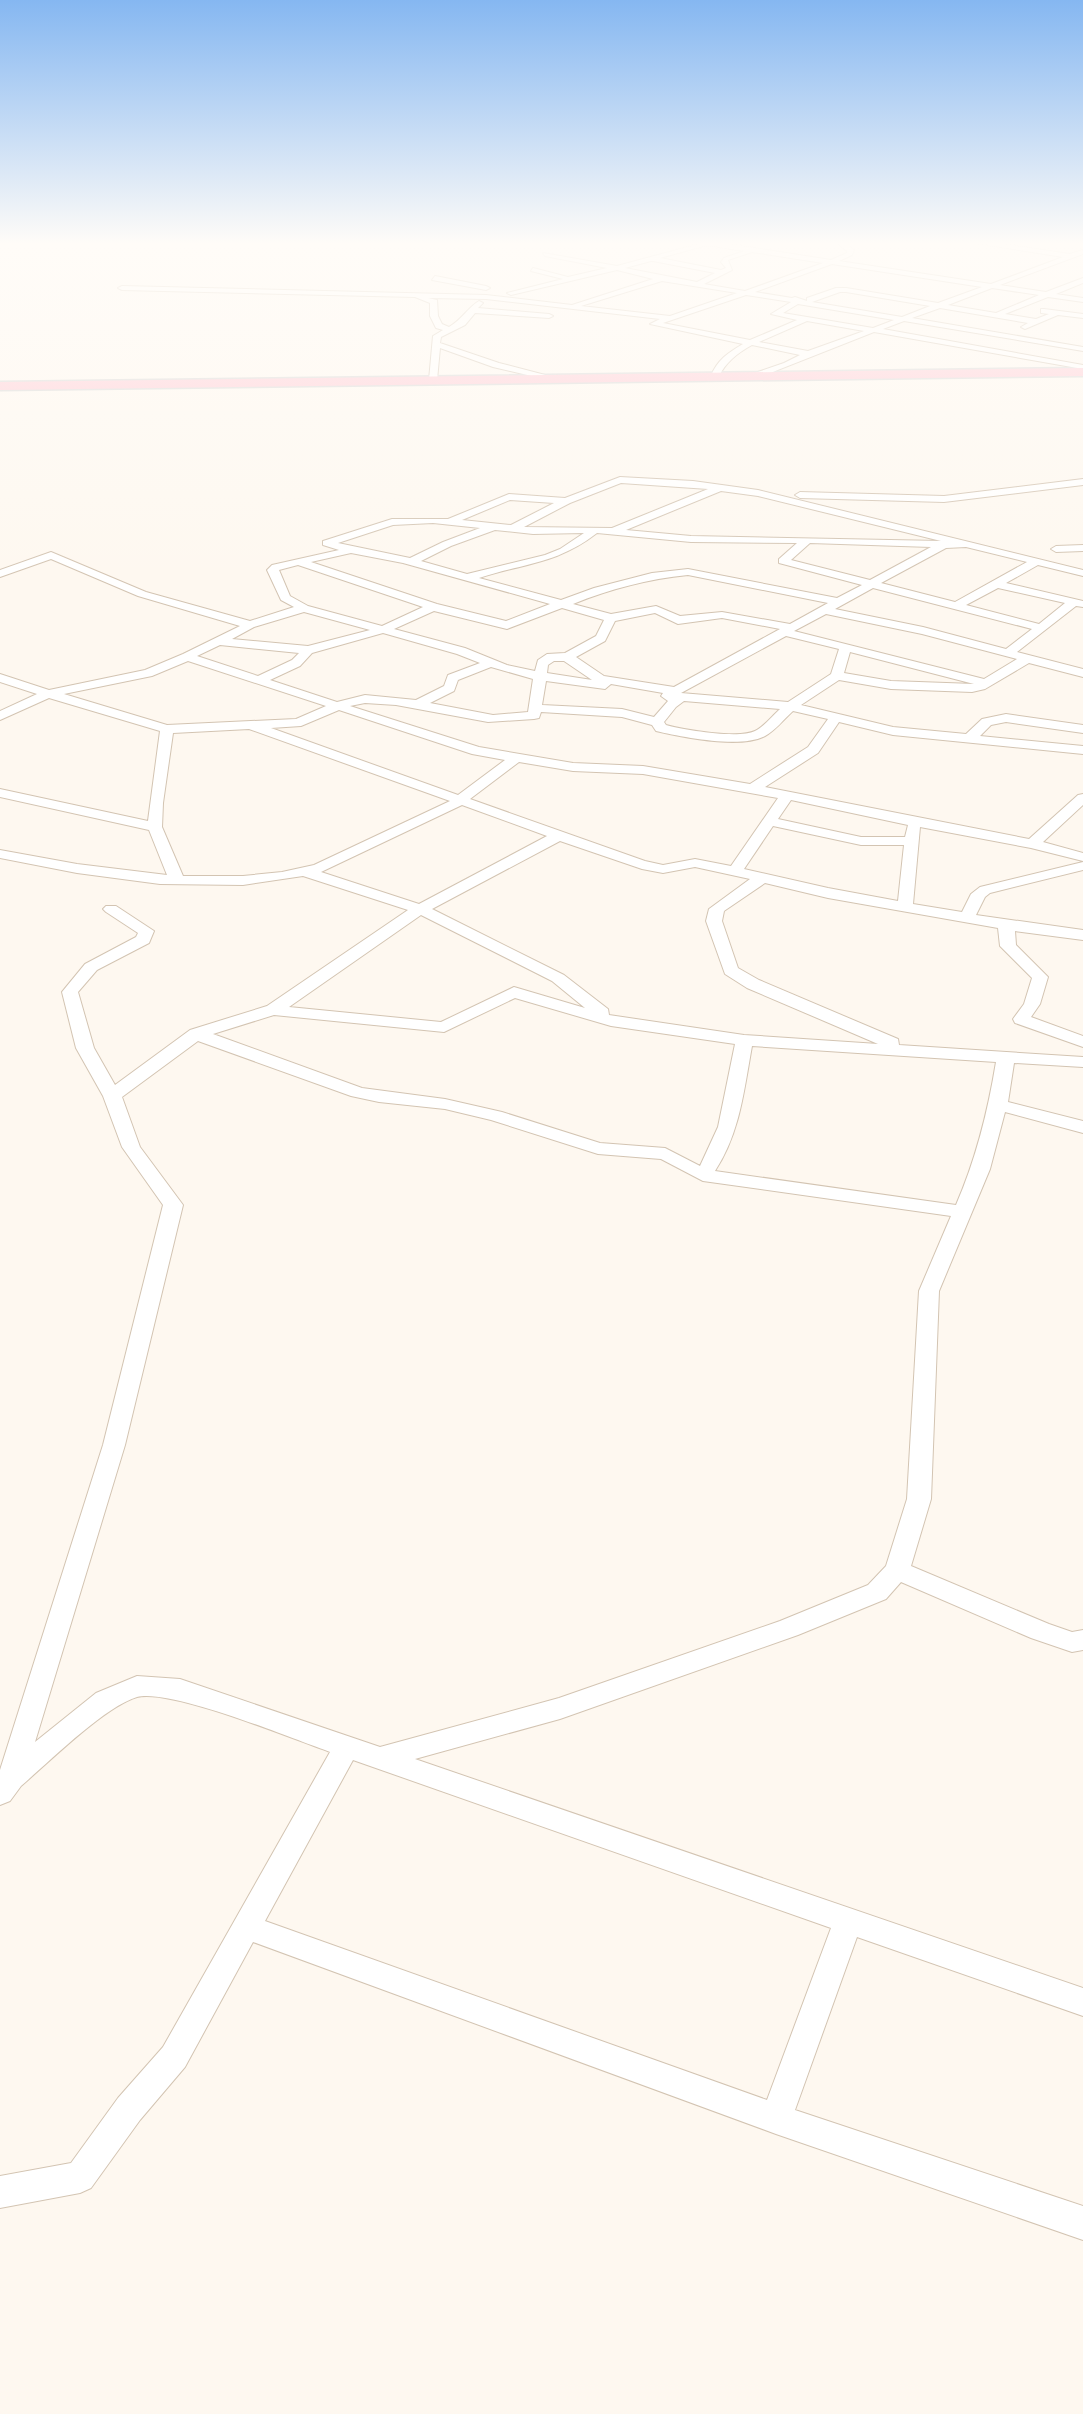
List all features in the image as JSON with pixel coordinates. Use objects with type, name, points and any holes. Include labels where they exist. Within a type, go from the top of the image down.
[{"type":"highway","points":[[0,386],[1083,372]]},
{"type":"street","points":[[433,380],[436,354]]},
{"type":"street","points":[[464,354],[495,365],[546,378]]},
{"type":"street","points":[[715,376],[717,367],[734,354]]},
{"type":"street","points":[[754,376],[786,365],[807,354]]},
{"type":"street","points":[[1012,354],[1083,367]]},
{"type":"street","points":[[1035,358],[1046,354]]},
{"type":"street","points":[[514,528],[566,501],[620,480],[721,487],[758,493],[1083,573]]},
{"type":"street","points":[[758,493],[944,499],[1083,482]]},
{"type":"street","points":[[614,531],[721,487]]},
{"type":"street","points":[[449,522],[509,497],[566,501]]},
{"type":"street","points":[[962,545],[691,539],[614,531],[551,531],[449,522],[392,522],[327,543],[411,562],[611,618],[656,609],[678,620],[722,615],[788,630],[845,648],[986,683]]},
{"type":"street","points":[[411,562],[447,544],[496,526]]},
{"type":"street","points":[[466,578],[501,567],[546,559],[572,548],[595,530]]},
{"type":"street","points":[[807,540],[783,561],[1041,628]]},
{"type":"street","points":[[622,713],[673,698],[788,630],[944,545]]},
{"type":"street","points":[[1056,549],[1083,548]]},
{"type":"street","points":[[351,550],[276,567],[273,570],[285,598],[304,608],[461,651],[489,664],[538,676],[600,681],[673,698],[790,706],[893,731],[1083,750]]},
{"type":"street","points":[[0,574],[51,555],[142,594],[250,625]]},
{"type":"street","points":[[298,562],[433,607],[507,625],[562,606],[598,590],[634,579],[688,572],[839,602]]},
{"type":"street","points":[[956,606],[1036,562]]},
{"type":"street","points":[[996,584],[1079,603]]},
{"type":"street","points":[[1007,654],[1079,603]]},
{"type":"street","points":[[218,641],[308,651],[382,630],[433,607]]},
{"type":"street","points":[[0,716],[47,694],[137,677],[187,657],[250,625],[304,608]]},
{"type":"street","points":[[825,610],[922,631],[1083,673]]},
{"type":"street","points":[[0,678],[167,729],[305,721],[345,701],[368,699],[419,704],[490,718],[534,715],[538,676],[542,663],[551,657],[567,657],[601,638],[611,618]]},
{"type":"street","points":[[536,708],[622,713],[657,722],[666,730],[702,736],[751,737],[762,732],[790,706],[837,676],[845,648]]},
{"type":"street","points":[[260,680],[296,663],[308,651]]},
{"type":"street","points":[[187,657],[443,741],[516,758],[573,767],[643,770],[787,795],[1032,844],[1083,857]]},
{"type":"street","points":[[567,657],[600,681]]},
{"type":"street","points":[[837,676],[891,685],[972,688],[986,683],[1027,659]]},
{"type":"street","points":[[419,704],[450,688],[452,678],[457,674],[489,664]]},
{"type":"street","points":[[657,722],[673,698]]},
{"type":"street","points":[[752,789],[813,750],[836,717]]},
{"type":"street","points":[[970,738],[987,722],[1006,718],[1083,729]]},
{"type":"street","points":[[250,725],[642,865],[663,869],[695,863],[761,879],[905,907],[1006,925],[1083,935]]},
{"type":"street","points":[[167,729],[156,803],[155,827],[177,880]]},
{"type":"street","points":[[0,854],[106,874],[177,880],[259,880],[306,872],[319,868],[461,800],[516,758]]},
{"type":"street","points":[[0,793],[155,827]]},
{"type":"street","points":[[734,873],[787,795]]},
{"type":"street","points":[[1032,844],[1083,798]]},
{"type":"street","points":[[769,821],[861,841],[911,840]]},
{"type":"street","points":[[905,907],[914,822]]},
{"type":"street","points":[[112,1096],[195,1034],[273,1010],[420,909],[559,836]]},
{"type":"street","points":[[967,918],[979,894],[986,890],[1083,866]]},
{"type":"street","points":[[306,872],[420,909],[558,978],[612,1021]]},
{"type":"street","points":[[761,879],[717,909],[714,921],[731,971],[753,984],[905,1049]]},
{"type":"street","points":[[5,1785],[114,1445],[173,1205],[131,1147],[112,1096],[85,1048],[70,992],[91,968],[143,940],[146,931],[111,909]]},
{"type":"street","points":[[1006,925],[1008,946],[1040,977],[1032,1004],[1021,1019],[1083,1042]]},
{"type":"street","points":[[273,1010],[444,1027],[514,992],[612,1021],[744,1040],[1083,1062]]},
{"type":"street","points":[[195,1034],[357,1092],[379,1097],[445,1104],[598,1148],[665,1154],[703,1175],[964,1212]]},
{"type":"street","points":[[703,1175],[717,1158],[728,1132],[744,1040]]},
{"type":"street","points":[[380,1758],[560,1708],[789,1628],[877,1592],[897,1570],[919,1499],[928,1291],[981,1169],[998,1105],[1006,1056]]},
{"type":"street","points":[[998,1105],[1083,1127]]},
{"type":"street","points":[[897,1570],[1040,1631],[1072,1642],[1083,1640]]},
{"type":"street","points":[[5,1785],[105,1700],[137,1686],[180,1689],[1083,2001]]},
{"type":"street","points":[[0,2192],[80,2176],[129,2109],[174,2057],[347,1747]]},
{"type":"street","points":[[776,2118],[848,1920]]},
{"type":"street","points":[[247,1927],[776,2118],[1083,2223]]}]
